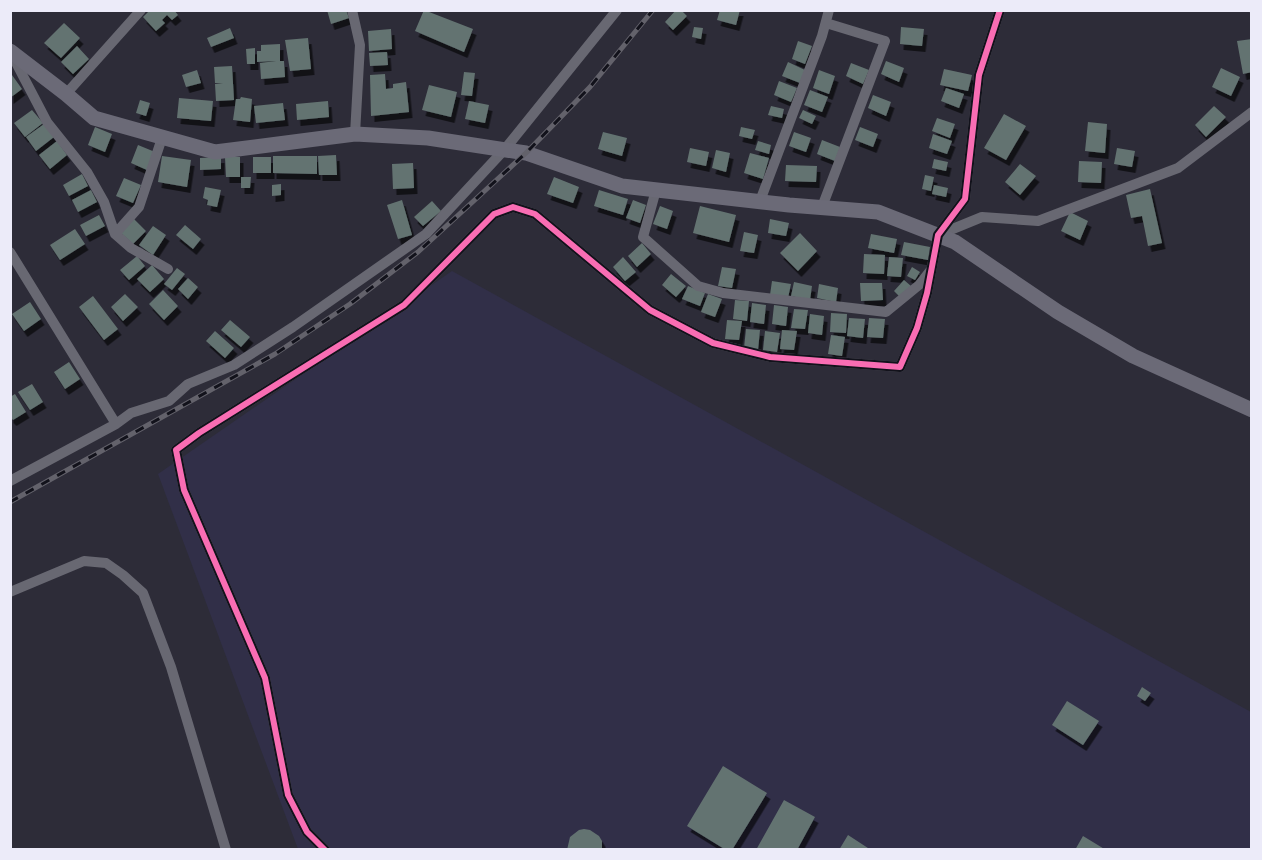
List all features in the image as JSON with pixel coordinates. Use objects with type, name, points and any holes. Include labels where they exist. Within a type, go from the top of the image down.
[{"type":"street","points":[[66,94],[141,10]]},
{"type":"street","points":[[352,10],[360,45],[355,134]]},
{"type":"street","points":[[10,481],[116,424],[131,413],[169,401],[188,384],[234,365],[293,327],[426,234],[505,149],[617,10]]},
{"type":"street","points":[[760,201],[829,10]]},
{"type":"street","points":[[325,849],[307,832],[288,795],[265,678],[184,490],[176,450],[404,305],[494,214],[513,207],[536,213],[650,309],[713,343],[770,357],[900,366],[917,328],[927,293],[938,235],[964,199],[979,75],[1000,10]]},
{"type":"street","points":[[822,207],[885,41],[826,22]]},
{"type":"street","points":[[10,51],[94,118],[215,152],[355,134],[428,138],[526,153],[622,186],[878,212],[955,242],[1058,312],[1133,356],[1251,410]]},
{"type":"street","points":[[10,51],[47,122],[87,172],[104,202],[115,234],[131,248],[168,269]]},
{"type":"street","points":[[938,235],[982,217],[1038,222],[1178,168],[1251,112]]},
{"type":"street","points":[[115,234],[139,207],[162,138]]},
{"type":"street","points":[[656,190],[643,237],[698,286],[723,293],[886,312],[919,285],[932,268]]},
{"type":"street","points":[[10,252],[116,424]]},
{"type":"street","points":[[10,592],[84,561],[106,563],[143,593],[171,667],[226,849]]},
{"type":"shaded area","points":[[452,271],[1251,712],[1251,849],[298,849],[158,474]]},
{"type":"building","points":[[150,10],[174,10],[178,15],[172,20],[167,15],[162,20],[165,23],[156,31],[143,17]]},
{"type":"building","points":[[327,10],[346,10],[349,18],[331,24]]},
{"type":"building","points":[[424,10],[473,29],[464,52],[415,31]]},
{"type":"building","points":[[676,10],[681,10],[687,16],[673,30],[665,22]]},
{"type":"building","points":[[720,10],[740,10],[736,25],[717,20]]},
{"type":"building","points":[[64,23],[80,38],[61,58],[44,43]]},
{"type":"building","points":[[694,27],[703,28],[701,39],[692,37]]},
{"type":"building","points":[[901,27],[924,29],[922,46],[900,44]]},
{"type":"building","points":[[230,28],[234,38],[211,47],[207,38]]},
{"type":"building","points":[[391,29],[392,49],[369,51],[368,31]]},
{"type":"building","points":[[308,38],[311,69],[290,71],[285,40]]},
{"type":"building","points":[[1252,39],[1252,72],[1243,74],[1237,41]]},
{"type":"building","points":[[798,41],[812,46],[805,64],[792,59]]},
{"type":"building","points":[[280,44],[280,61],[284,61],[285,77],[261,79],[260,63],[276,61],[257,62],[257,51],[261,51],[261,45]]},
{"type":"building","points":[[77,46],[89,59],[73,74],[61,62]]},
{"type":"building","points":[[255,48],[255,64],[247,64],[246,49]]},
{"type":"building","points":[[387,52],[388,65],[370,66],[369,53]]},
{"type":"building","points":[[886,61],[904,68],[899,82],[881,74]]},
{"type":"building","points":[[788,62],[805,70],[800,83],[782,76]]},
{"type":"building","points":[[851,63],[869,70],[863,84],[846,76]]},
{"type":"building","points":[[232,66],[234,100],[216,101],[215,84],[223,84],[215,83],[214,67]]},
{"type":"building","points":[[1221,68],[1240,77],[1231,96],[1212,87]]},
{"type":"building","points":[[944,69],[972,75],[968,91],[940,85]]},
{"type":"building","points":[[197,70],[201,83],[186,87],[182,75]]},
{"type":"building","points":[[819,70],[835,76],[829,94],[813,88]]},
{"type":"building","points":[[464,72],[475,73],[472,96],[461,95]]},
{"type":"building","points":[[385,74],[386,89],[393,88],[393,84],[406,82],[409,112],[371,116],[370,75]]},
{"type":"building","points":[[12,75],[22,89],[10,98],[10,76]]},
{"type":"building","points":[[779,81],[797,88],[791,102],[774,95]]},
{"type":"building","points":[[429,85],[457,92],[451,117],[422,110]]},
{"type":"building","points":[[946,88],[964,94],[959,108],[941,101]]},
{"type":"building","points":[[810,90],[828,97],[822,112],[804,105]]},
{"type":"building","points":[[873,95],[891,102],[886,116],[868,108]]},
{"type":"building","points":[[241,97],[252,99],[250,122],[233,120],[236,99]]},
{"type":"building","points":[[179,98],[213,101],[211,121],[177,118]]},
{"type":"building","points":[[140,100],[150,103],[146,116],[136,113]]},
{"type":"building","points":[[328,101],[329,117],[297,120],[296,104]]},
{"type":"building","points":[[469,101],[489,105],[485,123],[465,119]]},
{"type":"building","points":[[283,103],[285,120],[256,123],[254,106]]},
{"type":"building","points":[[771,106],[784,109],[782,118],[768,115]]},
{"type":"building","points":[[1214,106],[1226,117],[1206,137],[1195,125]]},
{"type":"building","points":[[32,110],[43,123],[25,137],[14,123]]},
{"type":"building","points":[[803,110],[816,116],[812,124],[799,118]]},
{"type":"building","points":[[1004,114],[1026,126],[1006,160],[984,148]]},
{"type":"building","points":[[937,118],[955,124],[950,138],[932,131]]},
{"type":"building","points":[[1088,122],[1107,124],[1105,153],[1085,151]]},
{"type":"building","points":[[44,124],[54,137],[36,151],[26,137]]},
{"type":"building","points":[[95,127],[112,134],[105,152],[88,145]]},
{"type":"building","points":[[741,127],[755,130],[752,139],[739,136]]},
{"type":"building","points":[[860,127],[878,134],[873,147],[855,140]]},
{"type":"building","points":[[603,132],[627,138],[622,156],[598,149]]},
{"type":"building","points":[[794,132],[811,138],[806,152],[789,146]]},
{"type":"building","points":[[933,134],[952,141],[947,154],[929,148]]},
{"type":"building","points":[[822,140],[840,147],[835,161],[817,154]]},
{"type":"building","points":[[57,141],[67,155],[50,169],[39,155]]},
{"type":"building","points":[[758,141],[771,145],[769,154],[755,150]]},
{"type":"building","points":[[138,145],[155,152],[147,170],[131,163]]},
{"type":"building","points":[[690,148],[709,152],[706,166],[687,162]]},
{"type":"building","points":[[1117,148],[1135,151],[1132,167],[1114,164]]},
{"type":"building","points":[[716,150],[730,153],[726,172],[712,168]]},
{"type":"building","points":[[750,153],[769,158],[763,179],[744,173]]},
{"type":"building","points":[[336,155],[337,175],[319,175],[318,156]]},
{"type":"building","points":[[162,156],[191,160],[187,187],[158,182]]},
{"type":"building","points":[[273,156],[317,156],[317,174],[273,173]]},
{"type":"building","points":[[221,157],[221,169],[200,170],[200,158]]},
{"type":"building","points":[[225,157],[240,157],[240,177],[226,177]]},
{"type":"building","points":[[253,157],[271,157],[271,173],[253,173]]},
{"type":"building","points":[[934,159],[948,162],[946,171],[932,168]]},
{"type":"building","points":[[1079,161],[1102,162],[1101,183],[1078,182]]},
{"type":"building","points":[[413,163],[414,188],[393,189],[392,164]]},
{"type":"building","points":[[1020,164],[1036,176],[1020,195],[1005,182]]},
{"type":"building","points":[[786,165],[817,166],[816,182],[785,181]]},
{"type":"building","points":[[82,174],[88,186],[69,196],[63,185]]},
{"type":"building","points":[[925,175],[934,177],[931,191],[922,189]]},
{"type":"building","points":[[241,177],[251,177],[250,188],[241,188]]},
{"type":"building","points":[[554,177],[579,187],[573,203],[547,194]]},
{"type":"building","points":[[124,178],[141,185],[133,203],[116,196]]},
{"type":"building","points":[[281,184],[281,195],[272,196],[272,185]]},
{"type":"building","points":[[934,185],[948,188],[946,197],[932,194]]},
{"type":"building","points":[[205,187],[221,190],[217,207],[207,205],[208,200],[203,198]]},
{"type":"building","points":[[1150,189],[1162,243],[1148,246],[1142,216],[1131,218],[1126,195]]},
{"type":"building","points":[[91,190],[97,202],[78,212],[72,200]]},
{"type":"building","points":[[599,190],[628,199],[623,215],[594,206]]},
{"type":"building","points":[[402,200],[412,235],[398,239],[387,205]]},
{"type":"building","points":[[633,200],[646,205],[640,223],[626,218]]},
{"type":"building","points":[[432,201],[441,211],[423,226],[414,217]]},
{"type":"building","points":[[660,206],[673,211],[667,229],[653,224]]},
{"type":"building","points":[[700,206],[736,215],[729,242],[693,233]]},
{"type":"building","points":[[1070,212],[1088,221],[1080,240],[1061,231]]},
{"type":"building","points":[[99,215],[105,226],[86,236],[80,225]]},
{"type":"building","points":[[134,219],[146,231],[133,244],[120,232]]},
{"type":"building","points":[[770,219],[789,223],[786,236],[768,233]]},
{"type":"building","points":[[185,225],[201,239],[193,249],[176,235]]},
{"type":"building","points":[[153,226],[166,235],[153,255],[139,245]]},
{"type":"building","points":[[75,229],[85,244],[60,260],[50,245]]},
{"type":"building","points":[[744,232],[758,235],[754,253],[740,251]]},
{"type":"building","points":[[800,233],[817,251],[798,271],[780,253]]},
{"type":"building","points":[[871,234],[897,239],[894,253],[868,248]]},
{"type":"building","points":[[904,242],[930,247],[928,260],[901,255]]},
{"type":"building","points":[[642,243],[651,254],[637,267],[628,256]]},
{"type":"building","points":[[864,254],[885,255],[884,274],[863,273]]},
{"type":"building","points":[[137,256],[145,266],[129,280],[120,270]]},
{"type":"building","points":[[623,257],[636,272],[625,281],[613,267]]},
{"type":"building","points":[[889,257],[903,258],[901,277],[887,276]]},
{"type":"building","points":[[152,265],[164,279],[150,292],[137,279]]},
{"type":"building","points":[[722,267],[736,269],[732,288],[718,286]]},
{"type":"building","points":[[912,267],[920,272],[915,280],[907,276]]},
{"type":"building","points":[[177,268],[185,274],[172,290],[164,284]]},
{"type":"building","points":[[671,274],[686,286],[676,297],[662,285]]},
{"type":"building","points":[[188,278],[198,287],[188,299],[178,289]]},
{"type":"building","points":[[904,280],[911,286],[900,297],[894,291]]},
{"type":"building","points":[[772,281],[791,284],[788,298],[770,295]]},
{"type":"building","points":[[794,282],[812,286],[810,300],[791,296]]},
{"type":"building","points":[[860,283],[882,283],[883,300],[861,301]]},
{"type":"building","points":[[819,284],[838,288],[836,302],[817,298]]},
{"type":"building","points":[[688,286],[705,293],[700,306],[682,299]]},
{"type":"building","points":[[163,290],[178,306],[164,320],[149,304]]},
{"type":"building","points":[[125,294],[138,307],[123,321],[111,307]]},
{"type":"building","points":[[708,294],[722,299],[715,317],[701,312]]},
{"type":"building","points":[[93,296],[118,329],[104,340],[79,307]]},
{"type":"building","points":[[735,300],[749,301],[747,321],[733,319]]},
{"type":"building","points":[[30,302],[41,319],[24,331],[12,314]]},
{"type":"building","points":[[752,303],[766,305],[764,324],[750,322]]},
{"type":"building","points":[[774,305],[788,307],[786,326],[772,324]]},
{"type":"building","points":[[794,309],[808,310],[805,329],[791,328]]},
{"type":"building","points":[[831,313],[847,314],[846,333],[830,332]]},
{"type":"building","points":[[810,314],[824,316],[822,335],[808,333]]},
{"type":"building","points":[[849,318],[865,319],[863,338],[847,336]]},
{"type":"building","points":[[869,318],[885,319],[883,338],[867,337]]},
{"type":"building","points":[[230,320],[250,337],[241,347],[221,330]]},
{"type":"building","points":[[727,320],[742,321],[739,340],[725,339]]},
{"type":"building","points":[[746,329],[760,330],[758,350],[744,348]]},
{"type":"building","points":[[782,330],[797,331],[794,350],[780,349]]},
{"type":"building","points":[[215,331],[234,348],[225,358],[206,341]]},
{"type":"building","points":[[765,331],[780,333],[777,352],[763,350]]},
{"type":"building","points":[[831,335],[845,337],[842,356],[828,354]]},
{"type":"building","points":[[69,362],[80,379],[65,389],[54,372]]},
{"type":"building","points":[[32,384],[43,402],[30,410],[18,392]]},
{"type":"building","points":[[15,394],[26,412],[13,420],[10,417],[10,397]]},
{"type":"building","points":[[1142,687],[1151,693],[1145,701],[1137,696]]},
{"type":"building","points":[[1067,701],[1099,721],[1083,745],[1052,725]]},
{"type":"building","points":[[723,766],[767,793],[732,850],[726,850],[687,826]]},
{"type":"building","points":[[784,800],[815,817],[797,850],[756,850]]},
{"type":"building","points":[[584,829],[599,836],[602,841],[602,850],[567,850],[570,837]]},
{"type":"building","points":[[848,835],[871,850],[839,850]]},
{"type":"building","points":[[1083,836],[1106,850],[1075,850]]},
{"type":"railway","points":[[10,502],[275,354],[350,304],[418,252],[526,153],[590,87],[653,10]]},
{"type":"cycle path","points":[[325,850],[307,832],[288,795],[265,678],[184,490],[176,450],[199,433],[404,305],[494,214],[513,207],[535,214],[650,310],[713,343],[770,357],[900,367],[917,328],[927,293],[938,235],[965,199],[979,75],[1000,10]]}]
